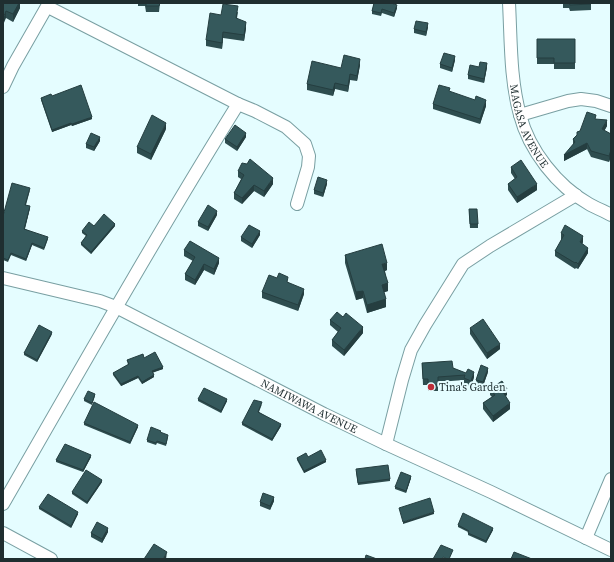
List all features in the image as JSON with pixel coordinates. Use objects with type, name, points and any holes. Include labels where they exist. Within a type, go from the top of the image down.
[{"type":"street","name":"MAGASA AVENUE","points":[[509,3],[512,69],[520,115],[528,135],[546,166],[558,181],[576,196],[611,215]]},
{"type":"street","points":[[3,87],[13,66],[48,5],[238,104],[286,127],[305,144],[309,156],[308,167],[297,204]]},
{"type":"street","points":[[520,115],[568,101],[581,99],[596,101],[611,106]]},
{"type":"street","points":[[3,504],[116,307],[238,104]]},
{"type":"street","points":[[386,444],[411,350],[463,264],[490,246],[576,196]]},
{"type":"street","name":"NAMIWAWA AVENUE","points":[[3,278],[100,301],[116,307],[324,414],[611,550]]},
{"type":"street","points":[[586,538],[611,479]]},
{"type":"street","points":[[3,533],[51,559]]},
{"type":"building","points":[[3,3],[19,3],[13,14],[6,11],[3,18]]},
{"type":"building","points":[[146,3],[160,3],[159,6],[146,6]]},
{"type":"building","points":[[374,3],[391,3],[397,5],[394,13],[382,9],[381,13],[372,11]]},
{"type":"building","points":[[569,3],[591,3],[591,4],[570,5]]},
{"type":"building","points":[[223,4],[238,6],[236,18],[246,22],[244,35],[223,32],[222,43],[206,40],[210,13],[221,15]]},
{"type":"building","points":[[416,21],[428,23],[426,32],[414,29]]},
{"type":"building","points":[[537,39],[575,39],[575,63],[554,63],[554,58],[537,58]]},
{"type":"building","points":[[444,53],[455,56],[452,68],[440,64]]},
{"type":"building","points":[[344,55],[360,59],[357,76],[350,74],[348,86],[335,83],[333,90],[307,84],[312,61],[341,68]]},
{"type":"building","points":[[480,62],[487,63],[484,79],[468,75],[470,65],[479,67]]},
{"type":"building","points":[[81,85],[92,117],[52,130],[41,98],[51,94],[52,96]]},
{"type":"building","points":[[439,85],[450,88],[449,91],[475,100],[476,96],[486,100],[480,119],[433,104]]},
{"type":"building","points":[[587,112],[596,115],[595,119],[607,120],[602,129],[611,134],[611,150],[609,156],[591,151],[587,143],[564,155],[575,142],[573,139],[577,135],[577,132],[580,131]]},
{"type":"building","points":[[152,115],[166,123],[151,154],[137,147]]},
{"type":"building","points":[[235,125],[246,133],[237,147],[225,139]]},
{"type":"building","points":[[91,133],[100,137],[94,147],[86,144]]},
{"type":"building","points":[[250,159],[273,178],[264,191],[254,185],[242,198],[234,193],[244,175],[238,171],[242,163],[247,164]]},
{"type":"building","points":[[521,160],[537,184],[517,197],[508,184],[517,177],[511,167]]},
{"type":"building","points":[[318,177],[327,180],[323,193],[314,190]]},
{"type":"building","points":[[12,183],[30,188],[25,205],[30,206],[24,229],[48,237],[44,248],[32,243],[26,259],[11,253],[8,260],[3,258],[3,216]]},
{"type":"building","points":[[208,205],[217,211],[208,227],[198,222]]},
{"type":"building","points":[[469,209],[477,209],[478,224],[470,224]]},
{"type":"building","points":[[104,214],[115,224],[91,252],[81,243],[87,235],[82,231],[89,222],[94,226]]},
{"type":"building","points":[[249,225],[260,231],[252,244],[241,237]]},
{"type":"building","points":[[565,225],[583,236],[580,242],[588,248],[578,264],[555,251],[564,235],[561,233]]},
{"type":"building","points":[[190,241],[219,258],[214,269],[204,264],[195,280],[185,274],[195,257],[184,250]]},
{"type":"building","points":[[382,244],[387,263],[382,264],[388,283],[382,285],[386,299],[367,305],[363,291],[356,292],[345,255]]},
{"type":"building","points":[[279,273],[288,277],[287,282],[304,289],[298,305],[262,292],[269,275],[277,278]]},
{"type":"building","points":[[337,312],[343,317],[346,313],[363,327],[344,350],[332,340],[341,328],[330,320]]},
{"type":"building","points":[[483,319],[500,344],[487,353],[470,328]]},
{"type":"building","points":[[39,325],[52,332],[37,360],[24,353]]},
{"type":"building","points":[[155,352],[163,367],[152,371],[154,375],[142,382],[138,376],[121,384],[113,373],[129,364],[127,360],[143,354],[144,358]]},
{"type":"building","points":[[452,361],[453,368],[466,373],[468,369],[474,372],[471,381],[464,378],[465,375],[438,377],[438,385],[428,386],[428,379],[423,379],[422,363]]},
{"type":"building","points":[[481,365],[488,368],[483,382],[476,380]]},
{"type":"building","points":[[502,381],[507,389],[503,392],[510,403],[493,416],[483,403],[495,395],[490,389]]},
{"type":"building","points":[[204,388],[227,399],[221,411],[198,399]]},
{"type":"building","points":[[88,391],[95,394],[92,403],[84,399]]},
{"type":"building","points":[[254,400],[262,402],[258,412],[281,424],[272,439],[242,423]]},
{"type":"building","points":[[94,402],[138,425],[130,442],[84,423]]},
{"type":"building","points":[[151,427],[168,435],[166,444],[147,440]]},
{"type":"building","points":[[65,444],[91,455],[83,470],[56,460]]},
{"type":"building","points":[[321,450],[326,460],[304,471],[297,458],[306,453],[308,457]]},
{"type":"building","points":[[388,465],[390,479],[358,483],[356,469]]},
{"type":"building","points":[[86,470],[102,480],[87,502],[72,492]]},
{"type":"building","points":[[401,472],[411,476],[406,491],[395,487]]},
{"type":"building","points":[[263,493],[274,497],[270,506],[260,502]]},
{"type":"building","points":[[48,494],[78,512],[71,526],[39,507]]},
{"type":"building","points":[[430,498],[434,512],[403,522],[399,508]]},
{"type":"building","points":[[463,513],[493,528],[486,541],[468,533],[469,531],[458,525]]},
{"type":"building","points":[[97,522],[108,528],[102,539],[91,533]]},
{"type":"building","points":[[154,544],[167,552],[163,559],[144,559]]},
{"type":"building","points":[[441,545],[453,550],[449,559],[443,557],[442,559],[433,559]]},
{"type":"building","points":[[514,552],[532,559],[511,559]]},
{"type":"building","points":[[366,555],[377,559],[365,559]]},
{"type":"place","name":"Tina's Garden","points":[[431,387]]}]
